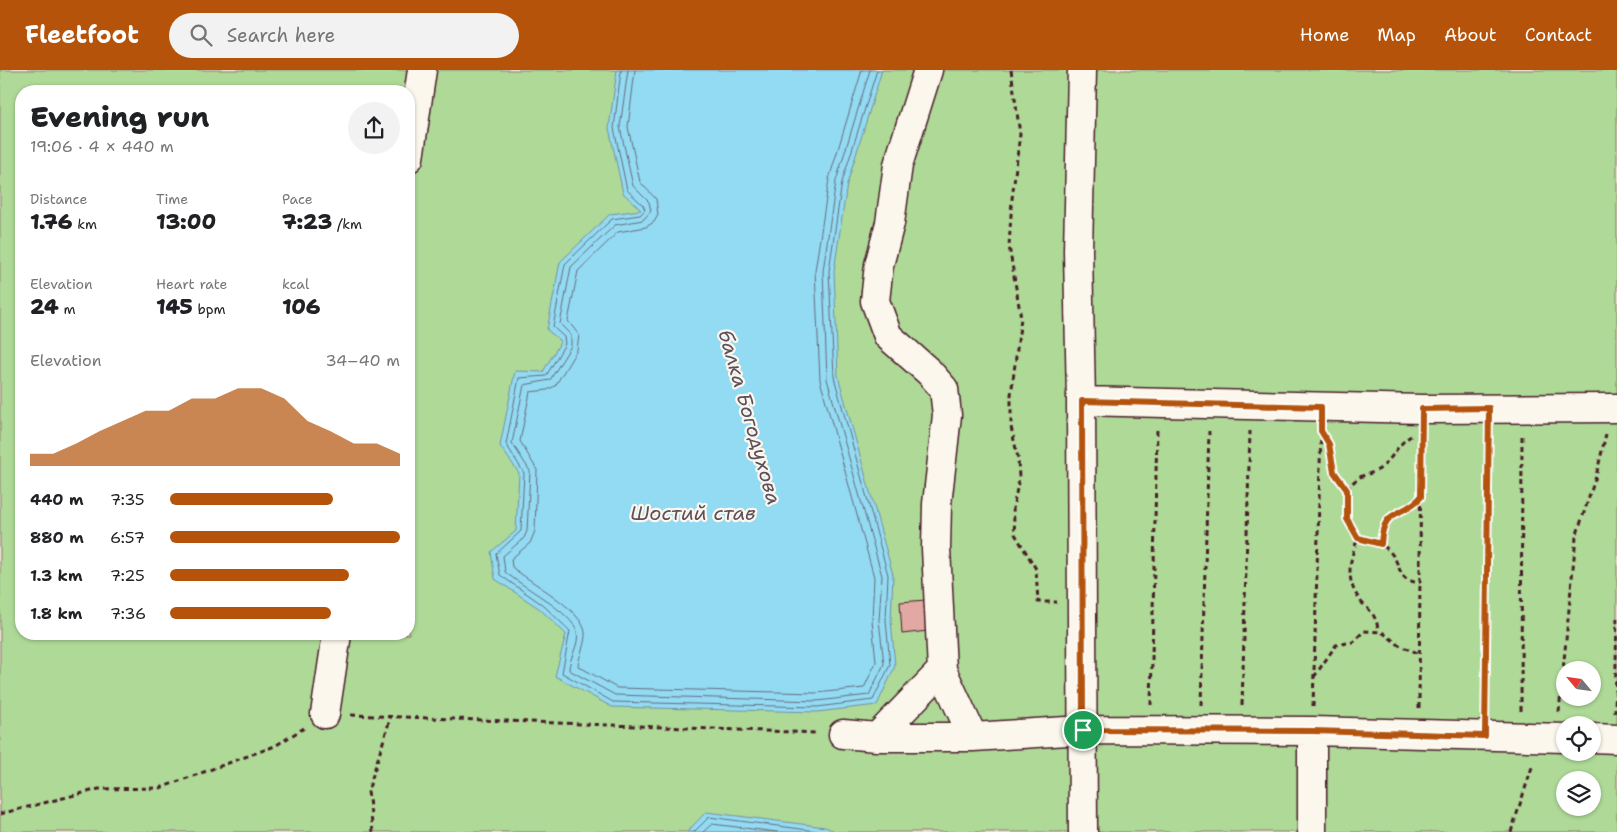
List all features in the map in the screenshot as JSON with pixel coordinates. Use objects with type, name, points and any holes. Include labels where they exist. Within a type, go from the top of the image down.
[{"type":"street","points":[[415,117],[422,70]]},
{"type":"street","points":[[928,70],[898,165],[890,223],[879,265],[875,301],[888,336],[929,372],[944,389],[947,414],[937,504],[936,548],[942,670],[973,737]]},
{"type":"street","points":[[1082,70],[1078,251],[1082,401],[1083,832]]},
{"type":"street","points":[[1082,401],[1251,406],[1321,419],[1489,408],[1612,408]]},
{"type":"street","points":[[325,714],[337,640]]},
{"type":"street","points":[[877,737],[942,670]]},
{"type":"street","points":[[843,734],[877,737],[973,737],[1083,730],[1200,730],[1546,737]]},
{"type":"street","points":[[1312,731],[1312,832]]},
{"type":"path","points":[[1011,70],[1020,134],[1012,199],[1009,246],[1021,318],[1011,395],[1011,427],[1018,458],[1019,479],[1013,508],[1015,534],[1036,569],[1038,602],[1082,602]]},
{"type":"path","points":[[1150,730],[1157,404]]},
{"type":"path","points":[[1200,730],[1209,405]]},
{"type":"path","points":[[1241,731],[1251,406]]},
{"type":"path","points":[[1485,736],[1489,408]]},
{"type":"path","points":[[1511,832],[1546,737],[1576,537],[1596,476],[1612,408]]},
{"type":"path","points":[[1522,409],[1546,737]]},
{"type":"path","points":[[1321,419],[1329,444],[1334,472],[1347,490]]},
{"type":"path","points":[[1312,731],[1321,419]]},
{"type":"path","points":[[1419,734],[1420,654],[1421,429],[1397,446],[1381,468],[1355,478],[1347,490],[1347,519],[1358,538],[1381,544],[1391,552],[1400,575],[1413,582],[1420,583]]},
{"type":"path","points":[[1381,544],[1386,520],[1415,504],[1421,497]]},
{"type":"path","points":[[1358,538],[1349,559],[1351,582],[1362,602],[1372,612],[1378,622],[1378,630]]},
{"type":"path","points":[[1608,739],[1617,616]]},
{"type":"path","points":[[1313,678],[1336,645],[1353,642],[1364,631],[1378,630],[1399,645],[1420,654]]},
{"type":"path","points":[[0,814],[100,789],[160,788],[275,746],[325,714],[843,734]]},
{"type":"path","points":[[373,832],[368,790],[391,716]]},
{"type":"green space","points":[[0,70],[1617,70],[1617,832],[0,832]]},
{"type":"water","name":"Шостий став","points":[[617,70],[882,70],[847,184],[834,271],[838,376],[893,575],[891,620],[895,666],[877,705],[817,712],[612,707],[555,676],[566,634],[540,609],[495,579],[491,552],[516,531],[519,473],[500,446],[515,371],[543,372],[561,341],[547,330],[560,262],[610,214],[641,210],[623,193],[609,128]]},
{"type":"water","points":[[706,812],[825,827],[837,832],[687,832]]},
{"type":"building","points":[[926,600],[928,631],[902,634],[900,602]]},
{"type":"route","points":[[1082,401],[1321,407],[1321,431],[1329,444],[1334,472],[1347,490],[1347,519],[1358,538],[1381,544],[1386,520],[1415,504],[1421,497],[1422,409],[1489,408],[1485,736],[1312,731],[1083,730],[1082,401]]},
{"type":"water label","name":"балка Богодухова","points":[[750,417]]}]
